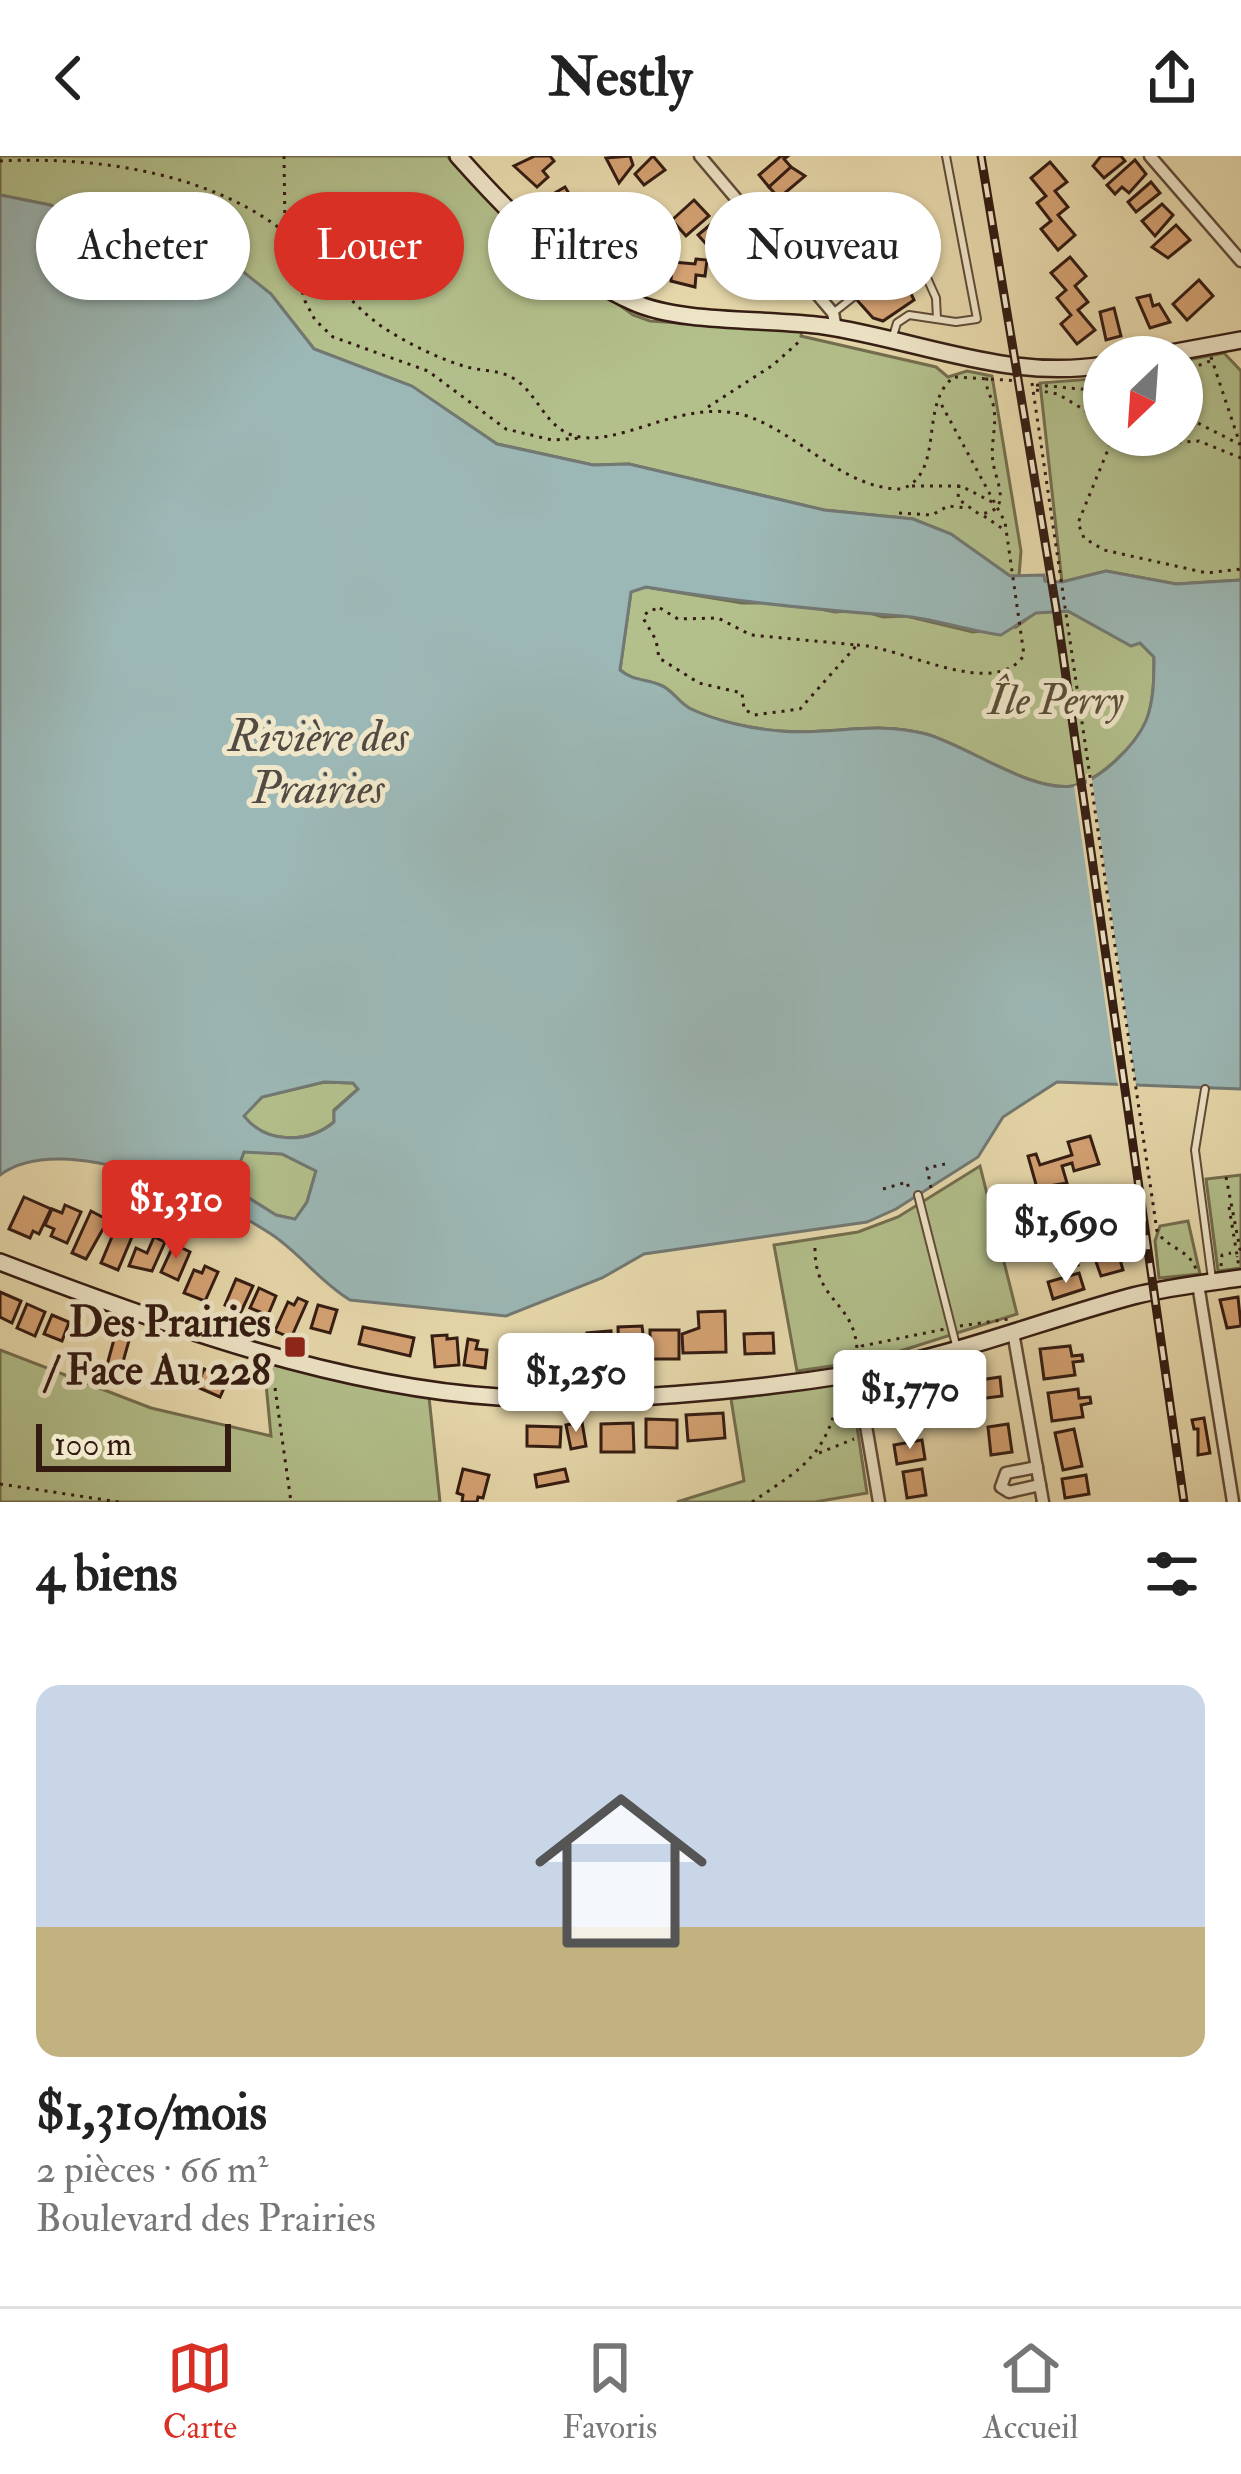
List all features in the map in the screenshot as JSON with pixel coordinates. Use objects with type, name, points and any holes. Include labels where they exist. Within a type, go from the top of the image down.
[{"type":"street","points":[[458,156],[535,234],[638,304],[664,311],[835,320],[892,340],[1013,366],[1083,365]]},
{"type":"street","points":[[700,156],[835,320]]},
{"type":"street","points":[[1150,156],[1241,261]]},
{"type":"street","points":[[1203,347],[1241,340]]},
{"type":"street","points":[[0,1262],[158,1323],[271,1354],[496,1397],[574,1399],[857,1373],[1128,1298],[1240,1274]]},
{"type":"street","points":[[1207,1278],[1233,1502]]},
{"type":"street","points":[[1013,1331],[1043,1502]]},
{"type":"street","points":[[857,1373],[879,1502]]},
{"type":"street","points":[[1037,1467],[1006,1474],[1000,1486],[1009,1492],[1040,1485]]},
{"type":"lane","points":[[892,340],[897,323],[909,315],[976,320],[946,156]]},
{"type":"lane","points":[[835,320],[914,249],[934,292],[937,320]]},
{"type":"lane","points":[[1204,1088],[1195,1150],[1207,1278]]},
{"type":"lane","points":[[915,1197],[957,1348]]},
{"type":"path","points":[[0,161],[60,156],[142,171],[203,189],[260,215],[290,236],[386,329],[454,363],[509,376],[556,426],[584,437]]},
{"type":"path","points":[[284,156],[284,192]]},
{"type":"path","points":[[142,171],[143,164]]},
{"type":"path","points":[[305,300],[315,320],[333,337],[428,371],[466,404],[506,429],[552,440],[707,409],[790,352],[805,334]]},
{"type":"path","points":[[1211,354],[1241,446]]},
{"type":"path","points":[[1203,364],[1212,361]]},
{"type":"path","points":[[912,485],[925,466],[938,399],[953,377],[1032,381],[1040,388],[1083,390]]},
{"type":"path","points":[[982,515],[996,506],[1002,489],[993,465],[994,408],[987,377]]},
{"type":"path","points":[[1032,381],[1157,1231],[1165,1242],[1189,1255],[1207,1278],[1222,1256],[1236,1254]]},
{"type":"path","points":[[1034,390],[1048,391],[1083,410]]},
{"type":"path","points":[[1037,403],[1048,391]]},
{"type":"path","points":[[856,645],[800,709],[754,715],[744,709],[742,693],[699,683],[659,658],[656,640],[643,618],[660,608],[678,619],[718,618],[743,634],[883,647],[955,671],[980,674],[1012,668],[1024,656],[1025,643],[1008,532],[938,399]]},
{"type":"path","points":[[707,409],[767,424],[873,485],[895,490],[912,485],[959,485],[996,506]]},
{"type":"path","points":[[1203,426],[1241,446]]},
{"type":"path","points":[[1203,442],[1241,458]]},
{"type":"path","points":[[1105,456],[1078,523],[1084,538],[1104,550],[1200,572],[1241,569]]},
{"type":"path","points":[[959,485],[958,500],[1008,532]]},
{"type":"path","points":[[899,513],[932,515],[948,506],[968,508]]},
{"type":"path","points":[[931,1187],[926,1168],[945,1164]]},
{"type":"path","points":[[1226,1177],[1228,1217],[1240,1274]]},
{"type":"path","points":[[883,1189],[907,1182],[915,1197]]},
{"type":"path","points":[[1230,1206],[1235,1216],[1236,1254]]},
{"type":"path","points":[[1228,1217],[1235,1216]]},
{"type":"path","points":[[815,1249],[819,1285],[843,1306],[857,1336],[857,1373]]},
{"type":"path","points":[[275,1388],[292,1502]]},
{"type":"path","points":[[814,1455],[867,1433]]},
{"type":"path","points":[[0,1484],[117,1502]]},
{"type":"green space","points":[[0,156],[447,156],[488,199],[488,300],[612,300],[650,321],[802,331],[801,336],[936,367],[948,377],[967,371],[992,376],[1021,551],[1019,576],[1010,576],[951,534],[913,519],[824,510],[629,464],[593,465],[497,444],[411,386],[314,349],[276,300],[464,300],[464,192],[274,192],[274,298],[250,278],[250,192],[36,192],[36,202],[0,195]]},
{"type":"green space","points":[[1224,353],[1241,371],[1241,580],[1176,584],[1106,571],[1062,582],[1040,383],[1083,380],[1083,456],[1203,456],[1203,357]]},
{"type":"green space","name":"Île Perry","points":[[646,587],[742,603],[791,603],[835,612],[906,616],[973,632],[1016,627],[1036,612],[1068,611],[1130,645],[1140,643],[1154,657],[1151,706],[1125,751],[1105,770],[1072,786],[1038,782],[943,740],[907,730],[799,732],[734,724],[691,709],[663,686],[620,670],[631,591]]},
{"type":"green space","points":[[324,1082],[353,1083],[358,1089],[334,1110],[334,1122],[312,1134],[275,1136],[243,1116],[262,1097]]},
{"type":"green space","points":[[244,1151],[282,1154],[316,1171],[307,1202],[295,1220],[276,1215],[231,1187]]},
{"type":"green space","points":[[980,1166],[1017,1314],[872,1360],[797,1371],[774,1245],[858,1232],[898,1217]]},
{"type":"green space","points":[[1241,1175],[1241,1268],[1218,1271],[1206,1179]]},
{"type":"green space","points":[[1188,1221],[1200,1274],[1159,1278],[1155,1241],[1160,1226]]},
{"type":"green space","points":[[0,1350],[151,1408],[271,1436],[264,1363],[429,1397],[440,1502],[0,1502]]},
{"type":"green space","points":[[846,1383],[851,1387],[867,1493],[815,1502],[677,1502],[744,1481],[731,1399]]},
{"type":"water","name":"Rivière des Prairies","points":[[0,195],[36,202],[36,300],[250,300],[250,277],[271,294],[314,349],[412,386],[497,444],[593,465],[629,464],[824,510],[913,519],[951,534],[1010,576],[1044,575],[1045,581],[1062,582],[1106,571],[1176,584],[1241,580],[1241,1089],[1057,1082],[1003,1117],[978,1157],[867,1222],[644,1254],[602,1278],[506,1316],[350,1300],[245,1218],[176,1186],[97,1163],[27,1162],[0,1175]],"holes":[[[646,587],[914,617],[1001,635],[1036,613],[1068,611],[1131,646],[1140,643],[1154,657],[1151,706],[1141,731],[1104,770],[1082,783],[1055,786],[907,730],[799,732],[734,724],[691,709],[662,686],[620,670],[631,592]],[[324,1082],[353,1083],[358,1089],[334,1111],[334,1122],[324,1129],[300,1137],[275,1136],[244,1116],[262,1097]],[[244,1152],[282,1154],[316,1171],[307,1202],[295,1219],[276,1215],[231,1187]]]},
{"type":"pier","points":[[1091,773],[1137,1092],[1133,1088],[1131,1093],[1120,1092],[1116,1077],[1074,786],[1087,784],[1086,774]]},
{"type":"building","points":[[535,156],[550,156],[554,161],[543,171],[548,177],[537,187],[514,166]]},
{"type":"building","points":[[630,156],[633,165],[619,183],[606,158]]},
{"type":"building","points":[[653,156],[665,170],[644,185],[635,174]]},
{"type":"building","points":[[781,156],[788,156],[784,159],[791,167],[769,187],[759,175]]},
{"type":"building","points":[[1101,156],[1121,156],[1125,161],[1104,178],[1093,166]]},
{"type":"building","points":[[1135,160],[1146,174],[1129,193],[1122,187],[1115,194],[1107,185]]},
{"type":"building","points":[[1050,162],[1067,182],[1055,191],[1068,207],[1058,215],[1075,235],[1058,250],[1041,229],[1051,221],[1037,203],[1046,196],[1031,178]]},
{"type":"building","points":[[791,167],[805,176],[786,192],[769,187]]},
{"type":"building","points":[[1151,182],[1160,193],[1136,212],[1128,202]]},
{"type":"building","points":[[694,200],[705,212],[705,219],[686,236],[681,230],[681,212]]},
{"type":"building","points":[[1162,204],[1173,215],[1155,236],[1142,221]]},
{"type":"building","points":[[1176,225],[1190,240],[1168,258],[1152,247]]},
{"type":"building","points":[[1070,257],[1086,276],[1075,286],[1088,302],[1078,310],[1095,330],[1077,344],[1061,324],[1071,315],[1057,298],[1066,290],[1051,273]]},
{"type":"building","points":[[696,259],[705,260],[705,276],[696,275],[695,287],[681,284],[681,263],[695,264]]},
{"type":"building","points":[[1199,280],[1213,296],[1187,320],[1173,304]]},
{"type":"building","points":[[1150,295],[1153,306],[1159,304],[1170,322],[1150,328],[1137,298]]},
{"type":"building","points":[[857,300],[914,300],[883,321],[873,318]]},
{"type":"building","points":[[1114,308],[1121,336],[1105,336],[1100,312]]},
{"type":"building","points":[[1090,1136],[1099,1164],[1074,1171],[1072,1163],[1062,1166],[1067,1183],[1037,1188],[1028,1156],[1036,1154],[1040,1165],[1072,1155],[1068,1142]]},
{"type":"building","points":[[24,1197],[51,1209],[39,1234],[33,1231],[30,1238],[9,1229]]},
{"type":"building","points":[[65,1205],[81,1212],[67,1243],[51,1236],[54,1229],[45,1225],[52,1209],[62,1213]]},
{"type":"building","points":[[91,1211],[108,1220],[86,1259],[72,1253]]},
{"type":"building","points":[[117,1225],[134,1232],[118,1270],[101,1263]]},
{"type":"building","points":[[154,1237],[165,1242],[152,1271],[129,1266],[136,1248],[147,1253]]},
{"type":"building","points":[[1072,1237],[1078,1265],[1058,1269],[1052,1242]]},
{"type":"building","points":[[174,1244],[190,1252],[178,1280],[161,1272]]},
{"type":"building","points":[[1117,1249],[1123,1270],[1101,1276],[1094,1256]]},
{"type":"building","points":[[205,1266],[218,1272],[205,1301],[184,1293],[194,1270],[202,1273]]},
{"type":"building","points":[[1079,1273],[1084,1289],[1053,1299],[1048,1282]]},
{"type":"building","points":[[236,1279],[253,1286],[241,1312],[225,1305]]},
{"type":"building","points":[[259,1288],[276,1296],[268,1315],[250,1308]]},
{"type":"building","points":[[0,1292],[21,1301],[12,1323],[0,1317]]},
{"type":"building","points":[[1238,1297],[1241,1326],[1227,1328],[1220,1300]]},
{"type":"building","points":[[298,1298],[307,1302],[291,1338],[275,1331],[288,1302],[294,1305]]},
{"type":"building","points":[[27,1304],[45,1312],[35,1336],[17,1328]]},
{"type":"building","points":[[318,1305],[337,1310],[330,1333],[311,1328]]},
{"type":"building","points":[[725,1311],[726,1352],[683,1353],[682,1334],[699,1328],[698,1312]]},
{"type":"building","points":[[52,1315],[69,1322],[62,1341],[44,1334]]},
{"type":"building","points":[[642,1326],[647,1364],[619,1365],[618,1327]]},
{"type":"building","points":[[363,1327],[414,1338],[410,1356],[359,1344]]},
{"type":"building","points":[[650,1330],[679,1330],[679,1359],[650,1359]]},
{"type":"building","points":[[611,1331],[612,1365],[588,1366],[587,1333]]},
{"type":"building","points":[[116,1332],[130,1337],[121,1369],[107,1365]]},
{"type":"building","points":[[773,1333],[774,1353],[745,1354],[744,1334]]},
{"type":"building","points":[[447,1335],[447,1339],[457,1338],[459,1365],[435,1367],[432,1336]]},
{"type":"building","points":[[468,1339],[478,1341],[476,1349],[487,1350],[485,1368],[464,1365]]},
{"type":"building","points":[[579,1339],[580,1379],[562,1379],[561,1340]]},
{"type":"building","points":[[1070,1346],[1072,1356],[1082,1355],[1083,1361],[1073,1362],[1075,1375],[1044,1379],[1040,1349]]},
{"type":"building","points":[[523,1360],[555,1364],[553,1383],[521,1377]]},
{"type":"building","points":[[204,1369],[228,1379],[220,1397],[197,1387]]},
{"type":"building","points":[[1000,1377],[1002,1396],[955,1402],[952,1384]]},
{"type":"building","points":[[935,1387],[938,1408],[887,1414],[884,1394]]},
{"type":"building","points":[[1078,1389],[1079,1398],[1090,1397],[1091,1403],[1081,1405],[1083,1417],[1052,1421],[1048,1393]]},
{"type":"building","points":[[723,1413],[725,1438],[688,1441],[686,1415]]},
{"type":"building","points":[[1204,1418],[1210,1453],[1198,1455],[1198,1429],[1192,1420]]},
{"type":"building","points":[[646,1419],[677,1420],[677,1448],[646,1447]]},
{"type":"building","points":[[582,1422],[586,1446],[571,1449],[566,1425]]},
{"type":"building","points":[[633,1423],[634,1452],[601,1452],[601,1424]]},
{"type":"building","points":[[1008,1424],[1012,1452],[991,1455],[988,1427]]},
{"type":"building","points":[[527,1426],[561,1427],[560,1447],[527,1446]]},
{"type":"building","points":[[1074,1429],[1082,1466],[1063,1470],[1055,1433]]},
{"type":"building","points":[[922,1440],[925,1459],[897,1464],[894,1445]]},
{"type":"building","points":[[463,1469],[489,1475],[483,1498],[478,1497],[477,1502],[462,1502],[463,1495],[457,1493]]},
{"type":"building","points":[[565,1469],[568,1481],[537,1487],[535,1475]]},
{"type":"building","points":[[922,1469],[926,1495],[907,1498],[903,1472]]},
{"type":"building","points":[[1086,1475],[1089,1494],[1065,1498],[1062,1479]]},
{"type":"railway","points":[[981,156],[1057,614],[1184,1502]]},
{"type":"place","name":"Des Prairies / Face Au 228","points":[[295,1347]]}]
